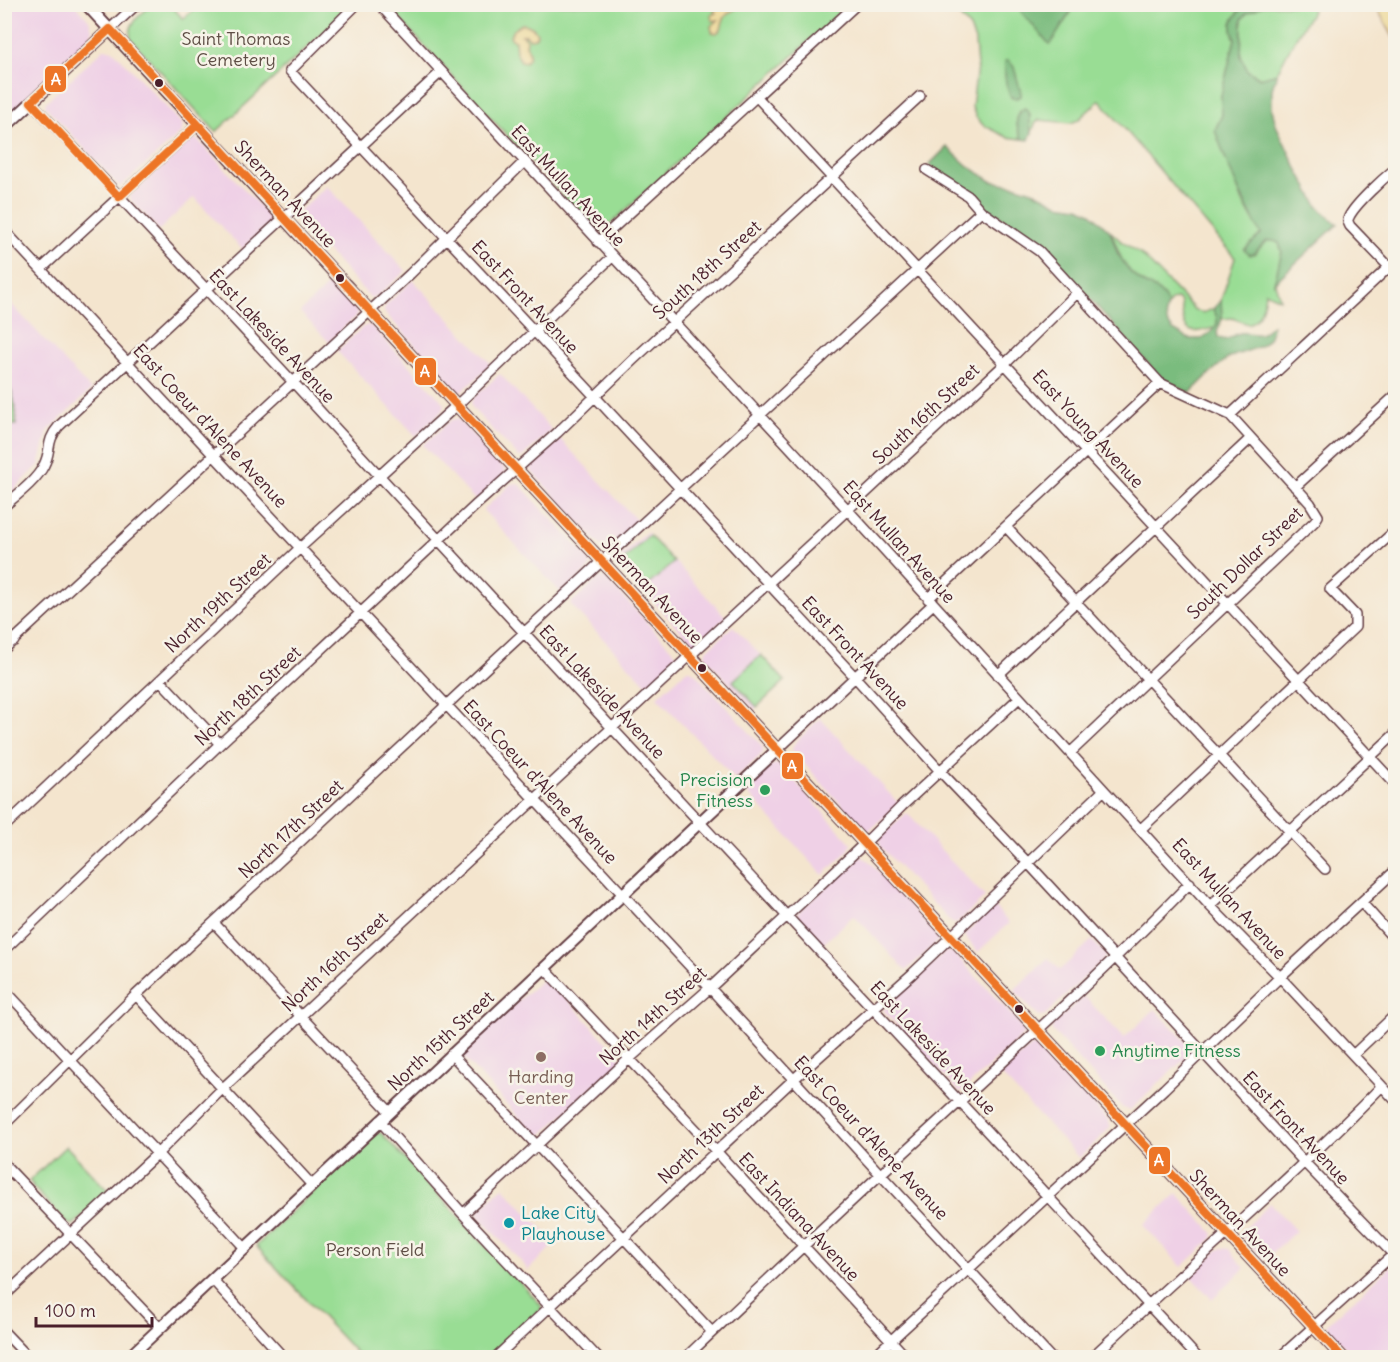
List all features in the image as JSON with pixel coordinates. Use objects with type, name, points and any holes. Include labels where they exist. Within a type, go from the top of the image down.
[{"type":"main road","name":"Sherman Avenue","points":[[86,4],[1342,1358]]},
{"type":"main road","points":[[4,128],[110,29]]},
{"type":"main road","name":"North 15th Street","points":[[134,1356],[160,1328],[777,750]]},
{"type":"street","points":[[110,29],[137,4]]},
{"type":"street","name":"East Front Avenue","points":[[357,4],[290,71],[855,676],[940,771],[1028,862],[1304,1162],[1395,1254]]},
{"type":"street","name":"East Mullan Avenue","points":[[379,4],[847,509],[1210,906],[1280,977],[1395,1101]]},
{"type":"street","points":[[598,242],[857,4]]},
{"type":"street","points":[[4,506],[41,471],[49,441],[59,426],[441,72]]},
{"type":"street","name":"East Young Avenue","points":[[756,96],[1395,785]]},
{"type":"street","name":"South 18th Street","points":[[517,470],[920,96]]},
{"type":"street","name":"East Lakeside Avenue","points":[[31,102],[1198,1358]]},
{"type":"street","points":[[41,269],[197,125]]},
{"type":"street","points":[[4,649],[371,311],[524,162]]},
{"type":"street","points":[[1230,415],[1392,271],[1348,222],[1349,216],[1357,206],[1395,168]]},
{"type":"street","points":[[927,170],[968,196],[981,211],[1039,251],[1160,383],[1230,415],[1295,487]]},
{"type":"street","name":"North 17th Street","points":[[4,1125],[136,995],[981,211]]},
{"type":"street","name":"East Coeur d'Alene Avenue","points":[[4,230],[129,362],[1051,1358]]},
{"type":"street","name":"North 19th Street","points":[[4,827],[300,548],[457,405],[612,257]]},
{"type":"street","name":"South 16th Street","points":[[691,655],[1005,364],[1077,293]]},
{"type":"street","points":[[777,750],[1006,526],[1160,383]]},
{"type":"street","name":"South Dollar Street","points":[[1070,753],[1315,521],[1317,514],[1295,487],[1395,395]]},
{"type":"street","points":[[998,675],[1250,439]]},
{"type":"street","name":"North 18th Street","points":[[4,950],[438,540],[517,470]]},
{"type":"street","points":[[1006,526],[1325,869]]},
{"type":"street","points":[[1141,829],[1354,627],[1355,615],[1330,589],[1395,531]]},
{"type":"street","points":[[4,631],[14,641]]},
{"type":"street","name":"North 16th Street","points":[[4,1296],[301,1016],[691,655]]},
{"type":"street","points":[[160,680],[220,744]]},
{"type":"street","name":"North 14th Street","points":[[463,1214],[630,1058],[710,988],[1019,698]]},
{"type":"street","points":[[1210,906],[1395,732]]},
{"type":"street","name":"North 13th Street","points":[[495,1358],[951,936],[1104,790]]},
{"type":"street","points":[[872,1358],[1203,1052],[1395,870]]},
{"type":"street","points":[[685,1358],[880,1174],[1039,1029],[1190,883]]},
{"type":"street","points":[[1361,902],[1395,941]]},
{"type":"street","points":[[214,923],[390,1112]]},
{"type":"street","name":"East Indiana Avenue","points":[[544,968],[907,1358]]},
{"type":"street","points":[[4,988],[245,1248]]},
{"type":"street","points":[[136,995],[312,1185]]},
{"type":"street","points":[[1353,1055],[1395,1014]]},
{"type":"street","points":[[451,1054],[712,1332]]},
{"type":"street","points":[[1091,1358],[1345,1124],[1382,1086]]},
{"type":"street","points":[[380,1121],[463,1214],[598,1358]]},
{"type":"street","points":[[4,1164],[160,1328]]},
{"type":"street","points":[[1280,1358],[1395,1254]]},
{"type":"street","points":[[212,1279],[284,1358]]},
{"type":"street","points":[[4,1332],[28,1358]]},
{"type":"shaded area","points":[[5,4],[75,5],[89,20],[92,30],[90,37],[77,52],[5,120]]},
{"type":"shaded area","points":[[104,49],[114,51],[183,125],[181,133],[120,187],[45,106],[46,102]]},
{"type":"shaded area","points":[[191,139],[198,140],[270,217],[269,224],[242,249],[194,197],[159,230],[131,200],[130,196]]},
{"type":"shaded area","points":[[327,186],[406,271],[376,297],[371,298],[368,295],[298,219],[299,211]]},
{"type":"shaded area","points":[[413,280],[492,365],[462,391],[455,388],[384,311],[386,305]]},
{"type":"shaded area","points":[[331,282],[356,308],[357,315],[329,342],[300,312]]},
{"type":"shaded area","points":[[5,297],[91,390],[48,431],[39,465],[5,499]]},
{"type":"shaded area","points":[[368,325],[373,327],[445,404],[442,411],[416,436],[337,351]]},
{"type":"shaded area","points":[[500,374],[552,430],[522,457],[519,457],[473,409],[471,403],[474,397]]},
{"type":"shaded area","points":[[454,419],[458,419],[504,468],[503,476],[476,501],[423,445]]},
{"type":"shaded area","points":[[560,439],[639,523],[608,550],[603,548],[532,472],[531,466]]},
{"type":"shaded area","points":[[516,483],[590,560],[591,566],[563,595],[483,510],[511,484]]},
{"type":"shaded area","points":[[647,532],[726,617],[698,643],[689,640],[619,565],[618,561],[621,556]]},
{"type":"shaded area","points":[[600,577],[607,579],[677,655],[677,662],[650,688],[570,604]]},
{"type":"shaded area","points":[[733,626],[785,681],[754,710],[705,657],[706,651]]},
{"type":"shaded area","points":[[688,669],[694,672],[763,747],[763,753],[735,779],[657,697]]},
{"type":"shaded area","points":[[820,718],[899,804],[869,831],[866,832],[792,750],[794,744]]},
{"type":"shaded area","points":[[776,764],[781,766],[851,843],[849,850],[823,875],[745,790],[770,766]]},
{"type":"shaded area","points":[[907,813],[985,897],[956,924],[949,920],[880,846],[880,837]]},
{"type":"shaded area","points":[[860,857],[868,860],[938,936],[936,943],[906,971],[854,915],[822,945],[796,917],[797,913]]},
{"type":"shaded area","points":[[994,906],[1009,923],[978,952],[965,934]]},
{"type":"shaded area","points":[[1092,940],[1106,955],[1105,958],[1045,1015],[1036,1014],[1014,990],[1048,958],[1060,970]]},
{"type":"shaded area","points":[[947,951],[953,952],[1023,1027],[1025,1032],[960,1093],[883,1010]]},
{"type":"shaded area","name":"Harding Center","points":[[544,978],[549,979],[621,1061],[541,1135],[536,1136],[463,1057],[461,1052]]},
{"type":"shaded area","points":[[1084,996],[1124,1038],[1155,1009],[1194,1050],[1130,1110],[1123,1108],[1052,1030],[1053,1024]]},
{"type":"shaded area","points":[[1035,1045],[1041,1047],[1110,1125],[1110,1128],[1079,1158],[1000,1074]]},
{"type":"shaded area","points":[[503,1187],[556,1243],[526,1272],[526,1267],[477,1215],[478,1211]]},
{"type":"shaded area","points":[[1177,1193],[1214,1234],[1211,1240],[1182,1267],[1143,1225]]},
{"type":"shaded area","points":[[1270,1203],[1296,1231],[1265,1260],[1242,1236],[1241,1232]]},
{"type":"shaded area","points":[[1223,1248],[1229,1249],[1245,1268],[1212,1299],[1190,1276]]},
{"type":"shaded area","points":[[1392,1265],[1396,1266],[1395,1357],[1355,1357],[1327,1328],[1327,1324]]},
{"type":"green space","points":[[1020,4],[1075,5],[1050,45],[1022,13]]},
{"type":"green space","points":[[1243,4],[1264,5],[1247,13],[1242,19],[1241,57],[1248,71],[1260,78],[1277,73],[1272,89],[1272,109],[1276,125],[1318,206],[1338,224],[1274,283],[1282,252],[1279,243],[1266,242],[1250,255],[1244,250],[1261,234],[1235,183],[1215,130],[1222,115],[1221,96],[1235,39],[1232,23]]},
{"type":"green space","name":"Saint Thomas Cemetery","points":[[152,5],[171,5],[183,19],[199,5],[353,5],[216,132],[131,39],[133,24],[139,15]]},
{"type":"green space","points":[[387,5],[848,5],[602,232],[597,232]]},
{"type":"green space","points":[[954,5],[1020,5],[1022,13],[1050,44],[1075,5],[1243,5],[1232,23],[1235,39],[1221,96],[1222,115],[1215,130],[1243,202],[1261,234],[1245,250],[1255,254],[1268,241],[1279,243],[1282,251],[1275,283],[1280,299],[1265,292],[1259,315],[1248,324],[1232,318],[1222,319],[1221,300],[1235,258],[1100,100],[1078,120],[1071,123],[1039,120],[1032,132],[1029,127],[1030,114],[1020,111],[1017,125],[1022,139],[1007,137],[983,125],[976,117],[972,107],[977,67],[975,41],[970,28],[952,8]]},
{"type":"green space","points":[[1264,5],[1311,5],[1313,10],[1277,73],[1261,78],[1248,71],[1241,57],[1242,19],[1247,13]]},
{"type":"green space","points":[[1008,60],[1014,67],[1021,93],[1021,96],[1017,98],[1011,97],[1006,84],[1005,61]]},
{"type":"green space","points":[[1024,108],[1030,115],[1032,132],[1029,140],[1022,139],[1018,127],[1018,115]]},
{"type":"green space","points":[[947,147],[968,166],[991,181],[1017,186],[1058,204],[1079,207],[1091,213],[1110,231],[1118,254],[1131,273],[1164,297],[1168,305],[1167,322],[1173,330],[1189,339],[1201,339],[1217,324],[1217,317],[1213,309],[1221,300],[1222,319],[1217,332],[1218,337],[1224,340],[1240,333],[1260,334],[1272,325],[1267,341],[1226,360],[1190,393],[1169,383],[1157,374],[1044,247],[929,165]]},
{"type":"green space","points":[[1110,231],[1140,253],[1195,310],[1203,313],[1213,309],[1218,321],[1215,328],[1202,331],[1189,330],[1184,322],[1181,302],[1177,299],[1172,300],[1168,305],[1161,295],[1132,274],[1121,259]]},
{"type":"green space","points":[[4,376],[14,399],[16,425],[5,425]]},
{"type":"green space","points":[[649,535],[674,562],[645,588],[622,562]]},
{"type":"green space","points":[[761,655],[785,681],[757,707],[733,681]]},
{"type":"green space","name":"Person Field","points":[[376,1132],[381,1133],[541,1305],[541,1310],[490,1357],[360,1357],[256,1246]]},
{"type":"green space","points":[[66,1146],[109,1192],[73,1225],[67,1223],[29,1181]]},
{"type":"sand","points":[[737,5],[737,8],[725,17],[720,31],[712,32],[711,26],[718,20],[712,21],[711,15],[716,13],[715,9]]},
{"type":"sand","points":[[1375,5],[1395,5],[1395,40]]},
{"type":"sand","points":[[522,24],[531,27],[537,34],[535,38],[530,39],[522,35],[527,40],[529,54],[525,62],[521,61],[516,53],[515,41],[510,36],[513,30]]},
{"type":"transit line","name":"A","points":[[197,125],[119,197],[31,102],[110,29],[1343,1358]]},
{"type":"place","name":"Precision Fitness","points":[[765,790]]},
{"type":"place","name":"Anytime Fitness","points":[[1100,1051]]},
{"type":"place","name":"Harding Center","points":[[541,1057]]},
{"type":"place","name":"Lake City Playhouse","points":[[509,1223]]}]
